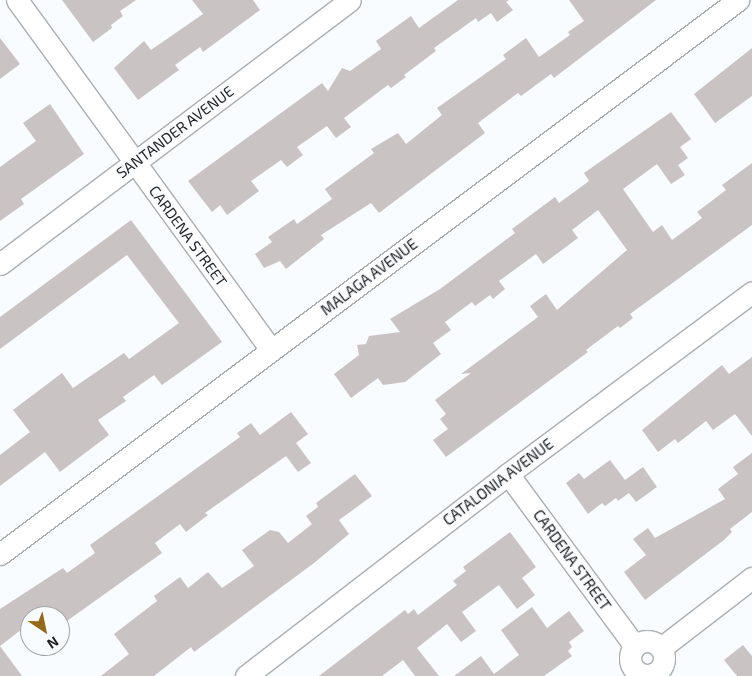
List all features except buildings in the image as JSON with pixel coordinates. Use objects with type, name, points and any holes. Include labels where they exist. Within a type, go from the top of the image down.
[{"type":"street","name":"CARDENA STREET","points":[[17,0],[271,350]]},
{"type":"street","name":"SANTANDER AVENUE","points":[[0,264],[350,0]]},
{"type":"street","name":"MALAGA AVENUE","points":[[0,554],[738,0]]},
{"type":"street","name":"CATALONIA AVENUE","points":[[246,676],[508,474],[752,292]]},
{"type":"street","name":"CARDENA STREET","points":[[508,474],[635,646]]},
{"type":"street","points":[[661,648],[752,578]]},
{"type":"street","points":[[648,641],[661,648],[664,658],[657,674],[630,673],[630,654],[635,646],[648,641]]}]
